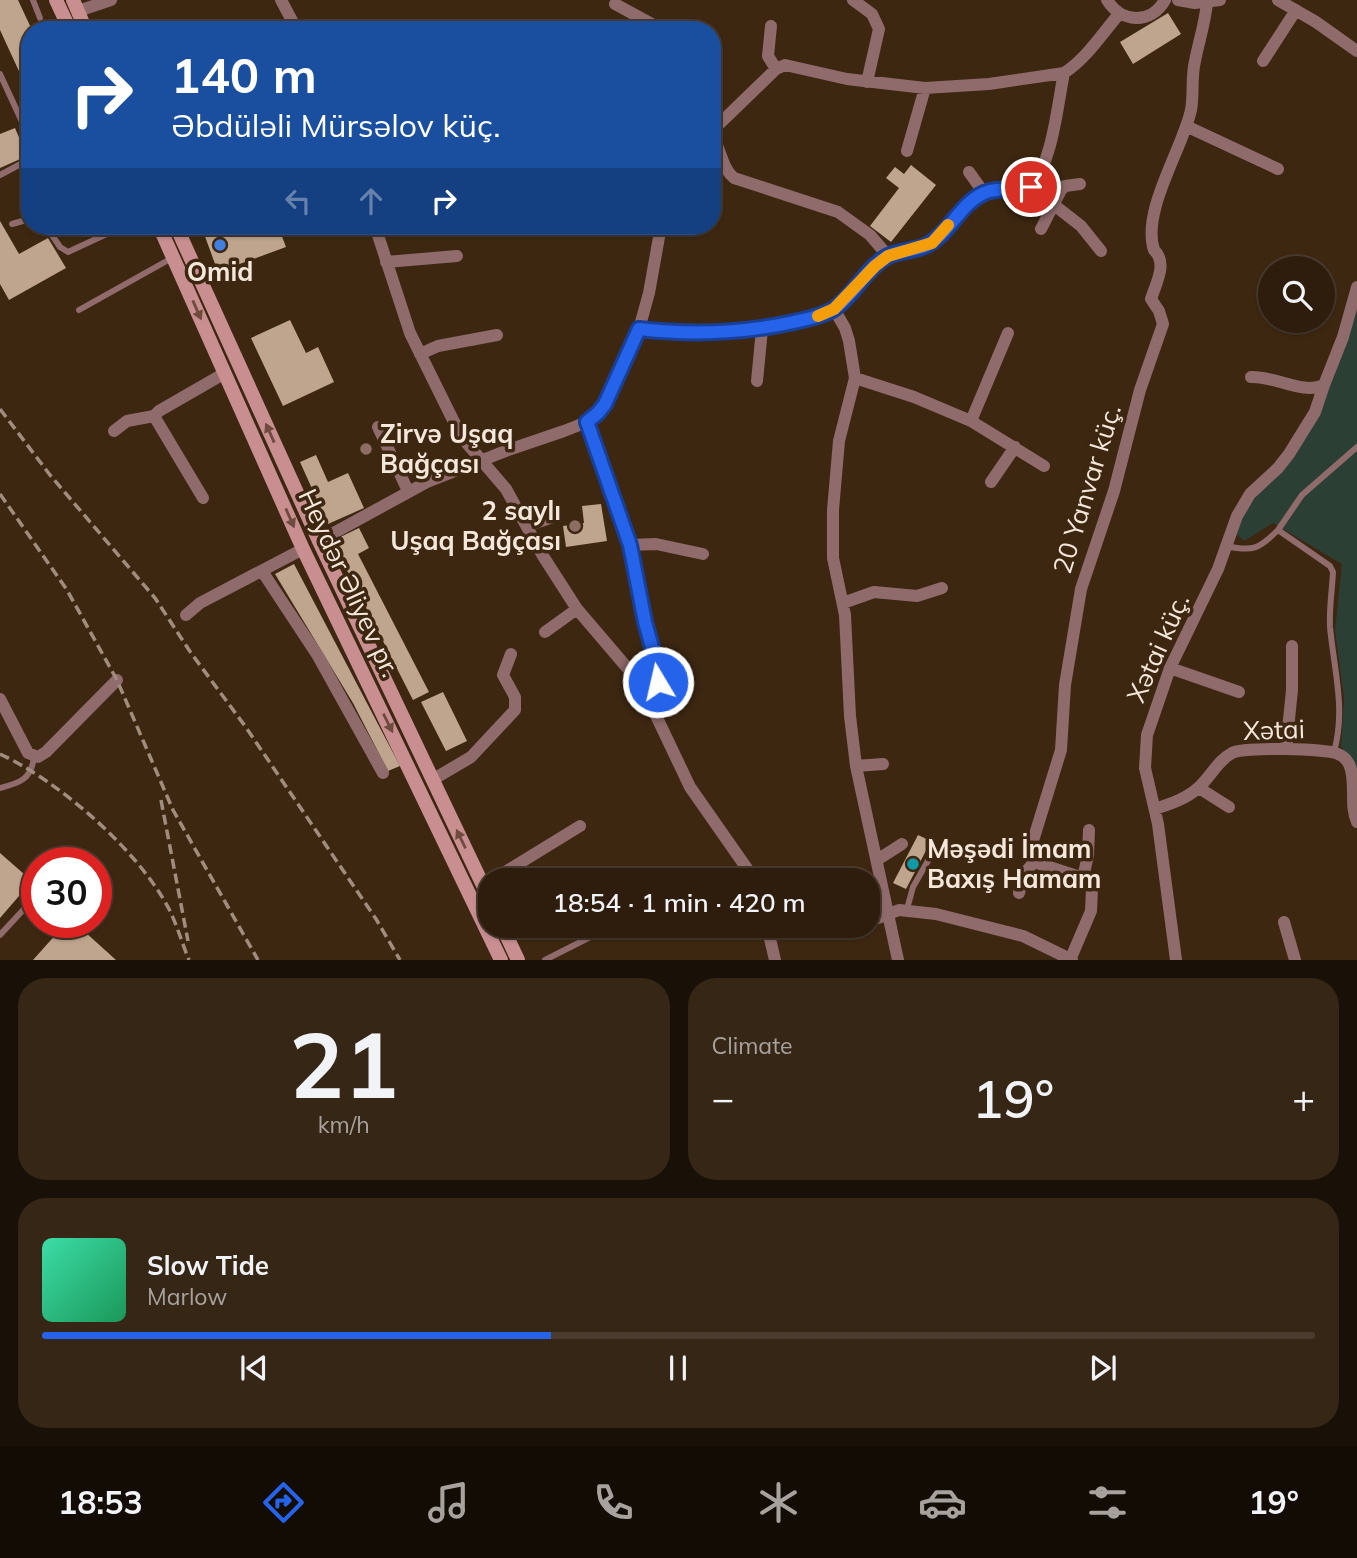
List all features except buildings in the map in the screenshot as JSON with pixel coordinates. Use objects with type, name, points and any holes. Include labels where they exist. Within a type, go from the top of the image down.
[{"type":"main road","points":[[56,0],[66,21]]},
{"type":"main road","name":"Heydər Əliyev pr.","points":[[163,235],[303,549],[501,960]]},
{"type":"main road","name":"Heydər Əliyev pr.","points":[[184,235],[319,541],[432,780],[480,868]]},
{"type":"main road","points":[[508,938],[518,960]]},
{"type":"street","points":[[75,6],[111,0]]},
{"type":"street","points":[[281,0],[292,21]]},
{"type":"street","points":[[853,0],[872,14],[879,29],[867,82]]},
{"type":"street","points":[[1107,0],[1119,14],[1143,18],[1158,10],[1165,0]]},
{"type":"street","points":[[1178,0],[1220,0]]},
{"type":"street","points":[[1278,0],[1357,51]]},
{"type":"street","name":"20 Yanvar küç.","points":[[1034,862],[1032,844],[1061,750],[1065,685],[1079,597],[1114,491],[1140,390],[1163,324],[1151,299],[1161,265],[1160,255],[1154,250],[1152,236],[1161,189],[1191,110],[1195,61],[1204,29],[1207,2]]},
{"type":"street","points":[[615,4],[646,21]]},
{"type":"street","points":[[1263,61],[1296,10]]},
{"type":"street","points":[[721,122],[776,69],[785,65],[867,82],[925,88],[989,85],[1064,73],[1084,57],[1119,14]]},
{"type":"street","points":[[771,26],[768,57],[776,69]]},
{"type":"street","points":[[639,329],[680,332],[762,329],[811,318],[834,309],[875,266],[888,256],[932,243],[965,207],[984,193],[1031,187],[1040,176],[1045,161],[1064,73]]},
{"type":"street","points":[[907,151],[925,88]]},
{"type":"street","points":[[1186,126],[1278,169]]},
{"type":"street","points":[[721,152],[726,170],[734,178],[838,212],[870,235],[888,256]]},
{"type":"street","points":[[969,172],[984,193]]},
{"type":"street","points":[[1041,229],[1061,190],[1080,184]]},
{"type":"street","points":[[1031,187],[1080,226],[1101,251]]},
{"type":"street","points":[[377,235],[410,333],[465,441],[506,489],[527,529],[577,609],[629,668],[649,698],[690,787],[747,868]]},
{"type":"street","points":[[319,541],[408,491],[481,460],[587,422],[598,413],[605,404],[639,329],[649,293],[659,235]]},
{"type":"street","points":[[386,262],[457,256]]},
{"type":"street","name":"Xətai küç.","points":[[1176,960],[1155,809],[1144,768],[1152,715],[1183,637],[1209,590],[1237,516],[1250,494],[1289,454],[1315,412],[1343,337],[1357,287]]},
{"type":"street","points":[[834,309],[849,341],[855,378],[839,442],[833,510],[833,558],[846,622],[850,716],[856,766],[898,960]]},
{"type":"street","points":[[757,381],[762,329]]},
{"type":"street","points":[[971,421],[1008,333]]},
{"type":"street","points":[[420,355],[438,346],[497,335]]},
{"type":"street","points":[[114,431],[127,421],[155,416],[159,411],[225,373]]},
{"type":"street","points":[[1251,377],[1275,379],[1306,389],[1324,385]]},
{"type":"street","points":[[855,378],[914,397],[971,421],[1044,466]]},
{"type":"street","points":[[155,416],[203,498]]},
{"type":"street","points":[[587,422],[630,545],[645,622],[658,669],[658,682],[649,698]]},
{"type":"street","points":[[378,427],[408,491]]},
{"type":"street","points":[[991,482],[1015,447]]},
{"type":"street","points":[[630,545],[656,544],[703,554]]},
{"type":"street","points":[[186,615],[200,603],[303,549]]},
{"type":"street","points":[[262,571],[318,656],[383,774]]},
{"type":"street","points":[[843,603],[874,592],[917,596],[942,588]]},
{"type":"street","points":[[545,632],[577,609]]},
{"type":"street","points":[[1286,749],[1292,690],[1292,646]]},
{"type":"street","points":[[432,780],[471,757],[515,710],[515,696],[503,675],[511,654]]},
{"type":"street","points":[[1170,668],[1239,692]]},
{"type":"street","points":[[0,699],[28,753],[38,757],[117,680]]},
{"type":"street","name":"Xətai","points":[[1155,809],[1183,799],[1199,788],[1217,766],[1234,752],[1286,749],[1334,752],[1345,758],[1352,771],[1353,814],[1357,822]]},
{"type":"street","points":[[856,766],[883,764]]},
{"type":"street","points":[[1199,788],[1229,807]]},
{"type":"street","points":[[511,868],[580,826]]},
{"type":"street","points":[[1083,878],[1089,831]]},
{"type":"street","points":[[877,860],[902,844]]},
{"type":"street","points":[[880,917],[907,909],[999,928],[1023,936],[1071,959],[1091,911],[1092,889],[1083,878],[1034,862],[1024,874],[1019,893]]},
{"type":"street","points":[[1284,922],[1295,960]]},
{"type":"street","points":[[770,938],[775,960]]},
{"type":"lane","points":[[33,0],[40,18]]},
{"type":"lane","points":[[0,74],[21,120]]},
{"type":"lane","points":[[0,175],[21,164]]},
{"type":"lane","points":[[12,224],[21,222]]},
{"type":"lane","points":[[52,235],[60,247],[68,252],[105,235]]},
{"type":"lane","points":[[79,310],[173,257]]},
{"type":"lane","points":[[1226,546],[1250,550],[1259,547],[1278,530],[1302,495],[1357,447]]},
{"type":"lane","points":[[527,529],[557,519]]},
{"type":"lane","points":[[1278,530],[1324,562],[1332,572],[1331,630],[1340,701],[1334,752]]},
{"type":"lane","points":[[0,788],[26,778],[32,772],[34,757]]},
{"type":"lane","points":[[907,909],[909,897],[933,852]]},
{"type":"lane","points":[[0,935],[21,912]]},
{"type":"lane","points":[[548,959],[588,938]]},
{"type":"green space","points":[[1357,309],[1357,783],[1355,764],[1341,747],[1344,697],[1335,631],[1342,564],[1273,523],[1244,541],[1235,533],[1242,517],[1321,401]]},
{"type":"railway","points":[[0,409],[50,475],[155,598],[376,919],[400,960]]},
{"type":"railway","points":[[0,494],[67,590],[117,680],[173,810],[258,960]]},
{"type":"railway","points":[[0,754],[23,766],[72,800],[118,841],[138,864],[169,909],[189,960]]},
{"type":"railway","points":[[161,800],[188,941]]},
{"type":"slow traffic","points":[[818,316],[834,309],[888,256],[932,243],[948,225]]},
{"type":"place","name":"Omid","points":[[220,245]]},
{"type":"place","name":"Zirvə Uşaq Bağçası","points":[[366,449]]},
{"type":"place","name":"2 saylı Uşaq Bağçası","points":[[575,526]]},
{"type":"place","name":"Məşədi İmam Baxış Hamam","points":[[913,864]]},
{"type":"route","points":[[658,682],[658,669],[645,622],[630,545],[587,422],[605,404],[639,329],[664,332],[762,329],[826,313],[834,309],[888,256],[932,243],[965,207],[984,193],[1031,187]]}]
